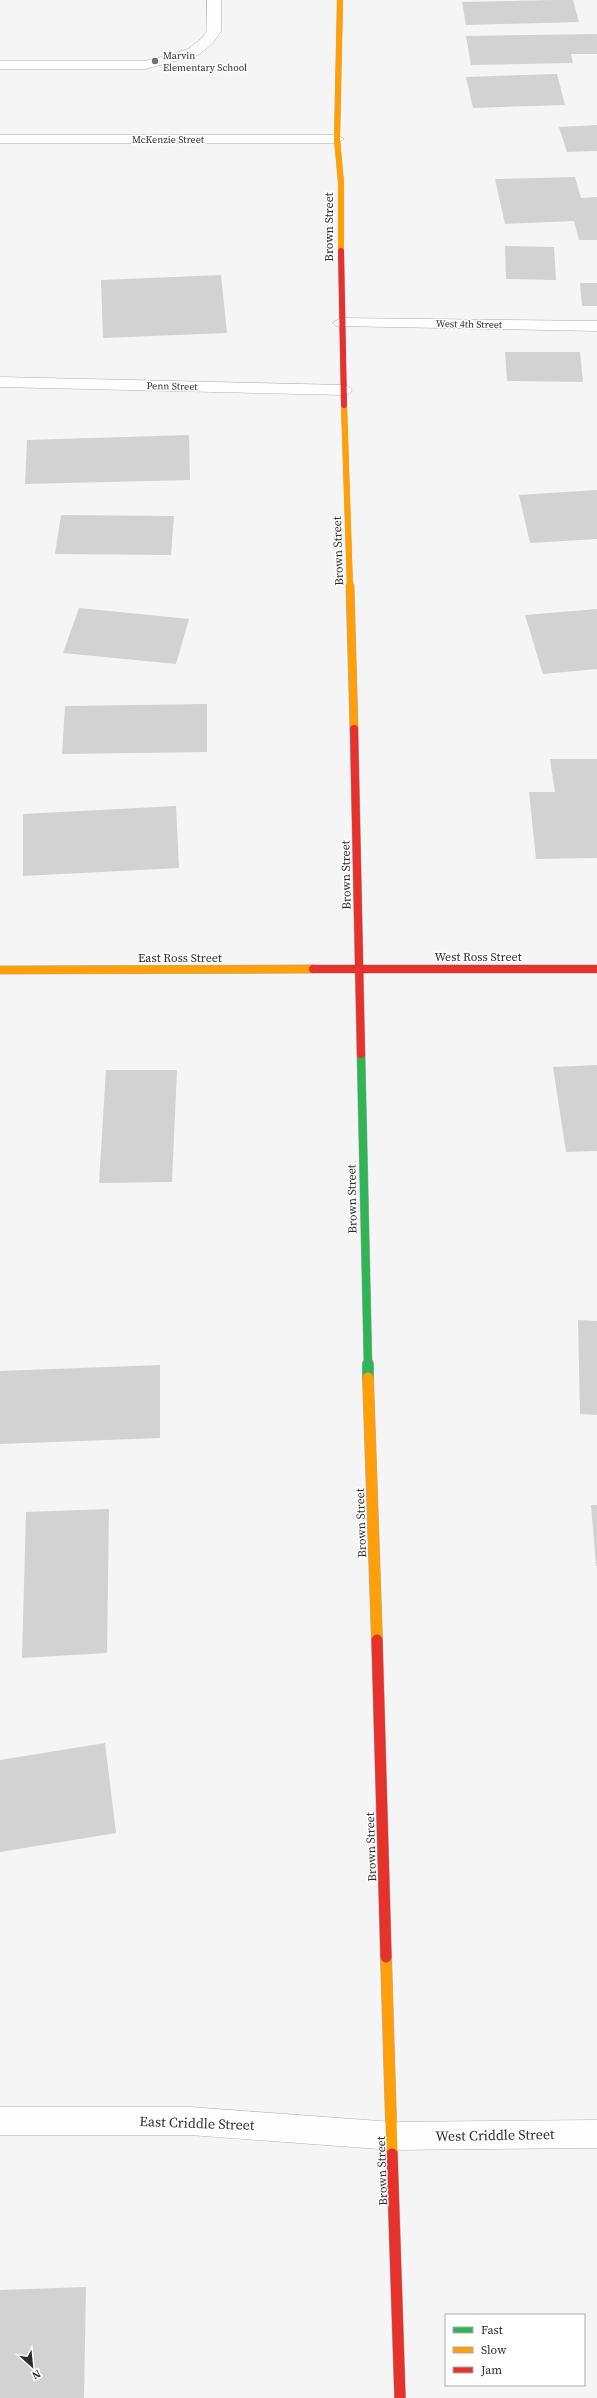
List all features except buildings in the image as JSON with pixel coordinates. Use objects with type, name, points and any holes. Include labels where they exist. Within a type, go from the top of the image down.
[{"type":"main road","name":"Brown Street","points":[[340,0],[337,139],[341,183],[342,323],[350,538],[367,1334],[400,2398]]},
{"type":"main road","name":"West Ross Street","points":[[360,969],[597,969]]},
{"type":"main road","name":"East Ross Street","points":[[0,970],[360,969]]},
{"type":"street","points":[[0,65],[145,65],[170,59],[193,52],[207,42],[214,31],[214,0]]},
{"type":"street","name":"McKenzie Street","points":[[0,140],[337,139]]},
{"type":"street","name":"West 4th Street","points":[[342,323],[597,326]]},
{"type":"street","name":"Penn Street","points":[[0,382],[344,390]]},
{"type":"street","name":"East Criddle Street","points":[[0,2121],[190,2121],[393,2136]]},
{"type":"street","name":"West Criddle Street","points":[[393,2136],[597,2134]]},
{"type":"traffic: fast","points":[[361,1054],[368,1378]]},
{"type":"traffic: slow","points":[[340,0],[337,139],[341,183],[341,251]]},
{"type":"traffic: slow","points":[[344,405],[354,729]]},
{"type":"traffic: slow","points":[[0,970],[313,969]]},
{"type":"traffic: slow","points":[[368,1378],[377,1640]]},
{"type":"traffic: slow","points":[[386,1957],[392,2154]]},
{"type":"traffic: jam","points":[[341,251],[344,405]]},
{"type":"traffic: jam","points":[[354,729],[361,1054]]},
{"type":"traffic: jam","points":[[313,969],[597,969]]},
{"type":"traffic: jam","points":[[377,1640],[386,1957]]},
{"type":"traffic: jam","points":[[392,2154],[400,2398]]},
{"type":"place","name":"Marvin Elementary School","points":[[155,61]]}]
